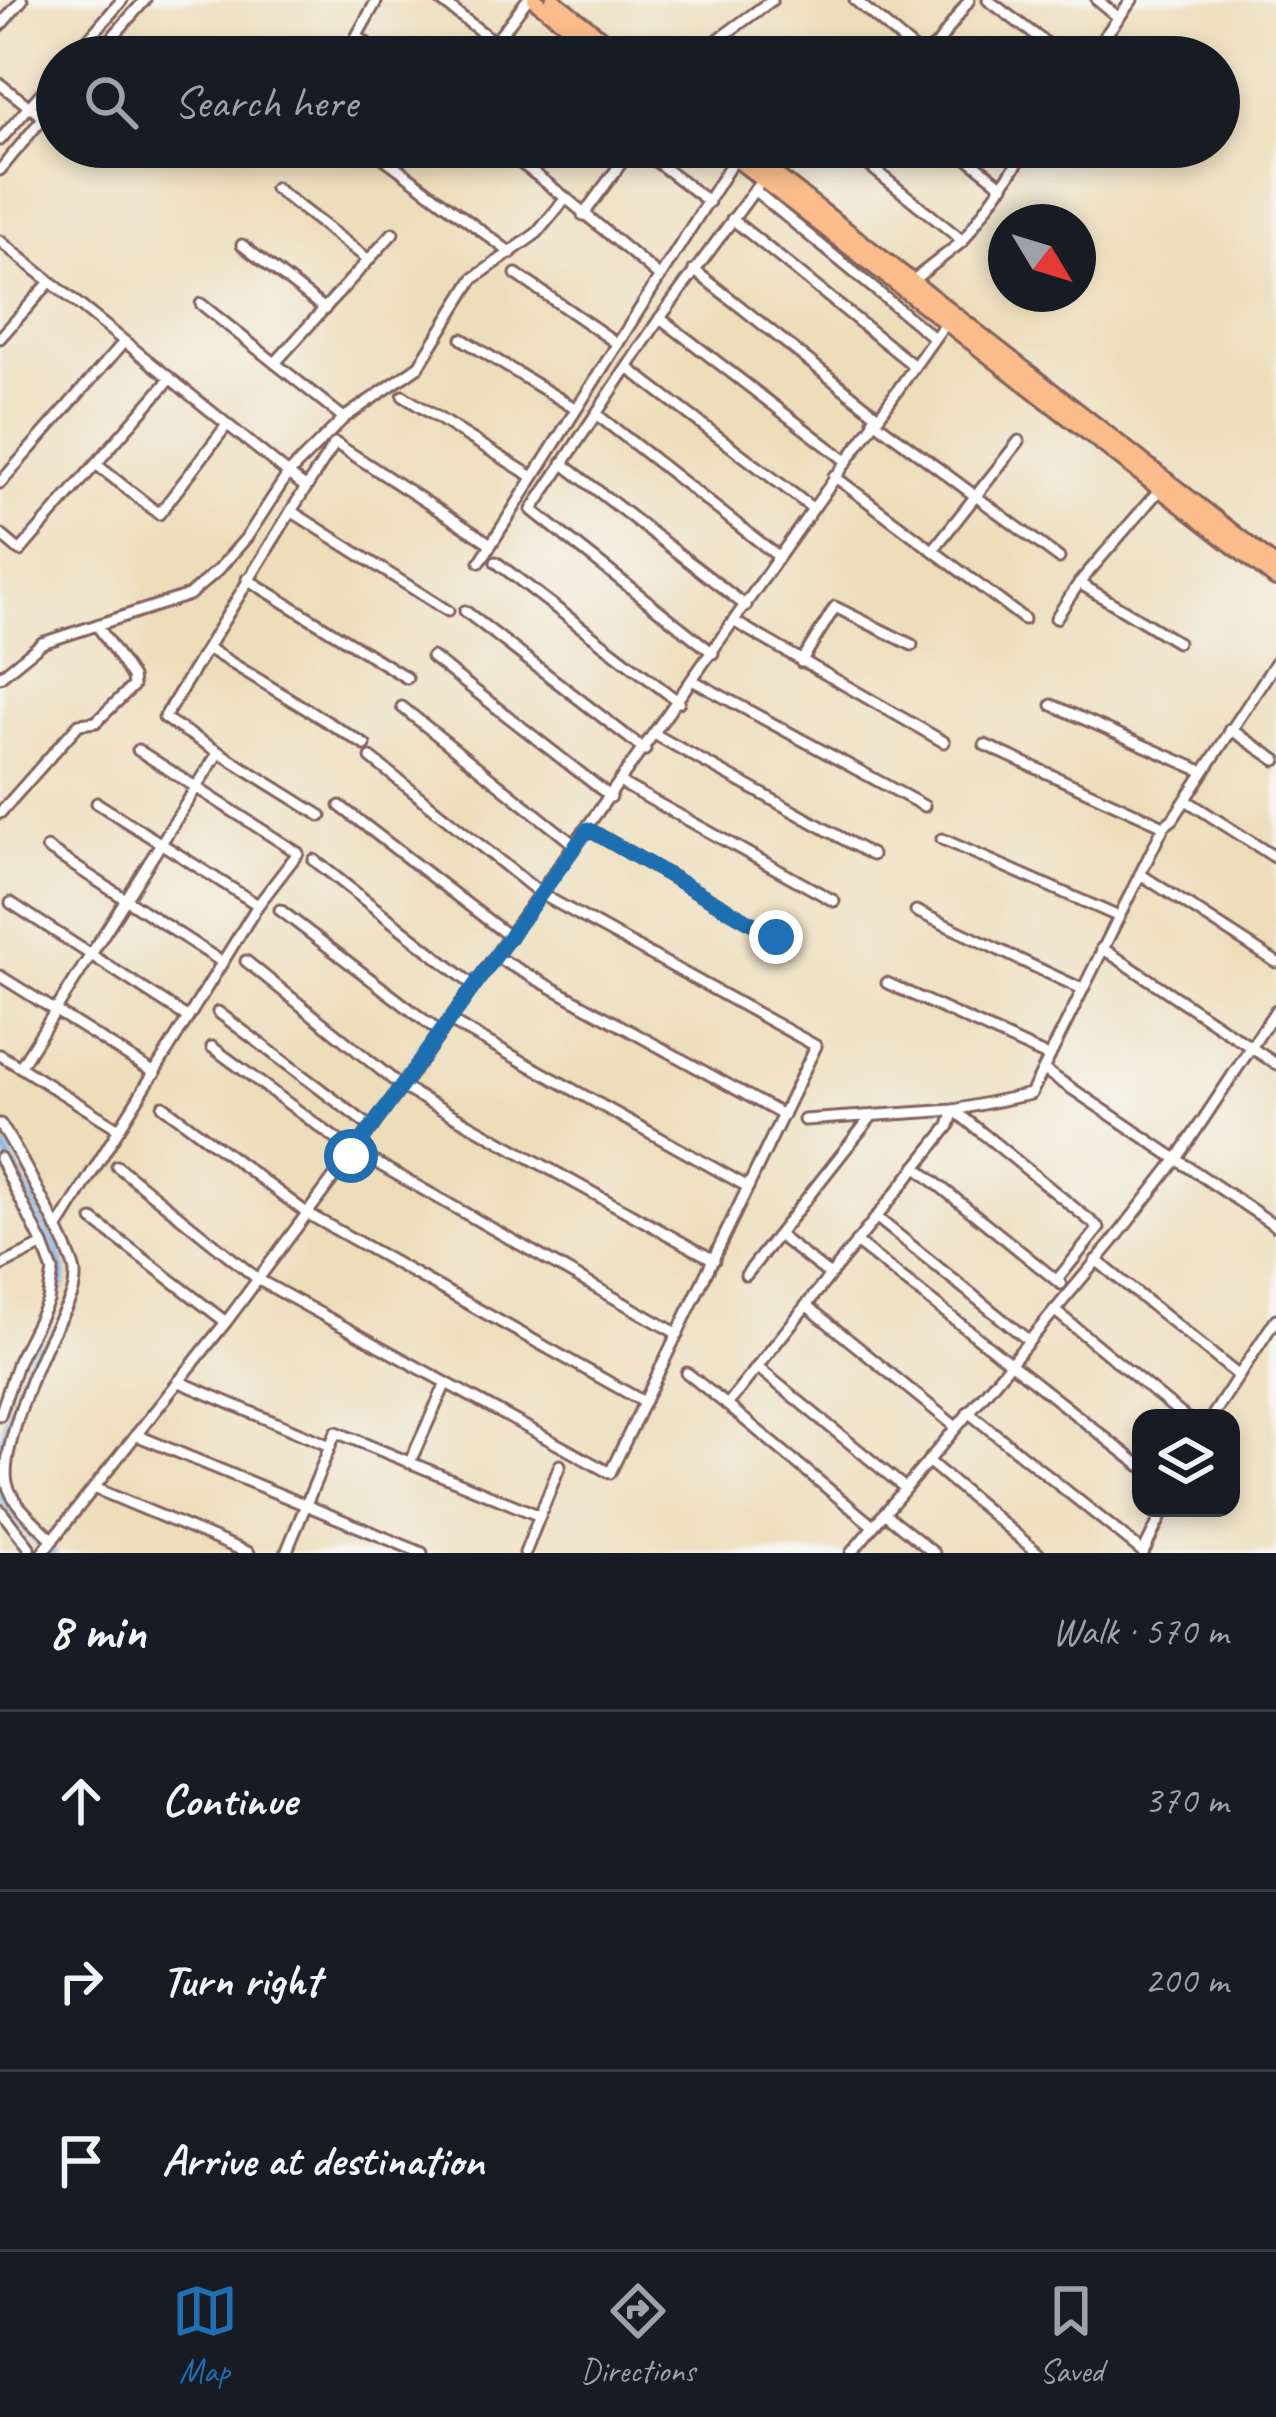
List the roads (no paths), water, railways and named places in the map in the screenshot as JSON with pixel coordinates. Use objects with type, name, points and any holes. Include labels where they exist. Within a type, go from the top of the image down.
[{"type":"highway","points":[[531,0],[580,36]]},
{"type":"highway","points":[[553,0],[598,36]]},
{"type":"highway","points":[[748,168],[758,185],[950,316],[1276,566]]},
{"type":"highway","points":[[760,168],[912,281],[1276,579]]},
{"type":"street","points":[[0,26],[22,0]]},
{"type":"street","points":[[91,36],[122,0]]},
{"type":"street","points":[[113,36],[145,0]]},
{"type":"street","points":[[357,36],[377,0]]},
{"type":"street","points":[[440,0],[486,36]]},
{"type":"street","points":[[501,36],[531,0]]},
{"type":"street","points":[[723,36],[772,0]]},
{"type":"street","points":[[855,0],[895,36]]},
{"type":"street","points":[[943,36],[969,0]]},
{"type":"street","points":[[988,0],[1037,36]]},
{"type":"street","points":[[1097,0],[1118,17]]},
{"type":"street","points":[[1104,36],[1132,0]]},
{"type":"street","points":[[0,84],[36,113]]},
{"type":"street","points":[[0,140],[36,99]]},
{"type":"street","points":[[0,170],[36,127]]},
{"type":"street","points":[[397,168],[511,253]]},
{"type":"street","points":[[527,168],[661,277]]},
{"type":"street","points":[[584,215],[619,168]]},
{"type":"street","points":[[663,168],[709,202]]},
{"type":"street","points":[[480,562],[729,168]]},
{"type":"street","points":[[872,168],[963,241]]},
{"type":"street","points":[[980,168],[1004,186]]},
{"type":"street","points":[[912,281],[963,241],[1016,168]]},
{"type":"street","points":[[713,653],[537,518],[532,506],[694,270],[758,185],[934,338]]},
{"type":"street","points":[[275,188],[369,260]]},
{"type":"street","points":[[0,677],[42,643],[189,595],[247,537],[288,474],[344,418],[419,366],[472,279],[537,233],[566,199]]},
{"type":"street","points":[[732,219],[913,365]]},
{"type":"street","points":[[275,363],[393,233]]},
{"type":"street","points":[[0,242],[305,488]]},
{"type":"street","points":[[242,245],[325,309]]},
{"type":"street","points":[[694,270],[974,496],[1059,558]]},
{"type":"street","points":[[516,274],[618,344]]},
{"type":"street","points":[[0,338],[50,282]]},
{"type":"street","points":[[201,304],[344,418]]},
{"type":"street","points":[[42,1553],[259,1280],[441,1034],[950,316]]},
{"type":"street","points":[[660,319],[845,460]]},
{"type":"street","points":[[462,338],[576,409]]},
{"type":"street","points":[[0,483],[124,342]]},
{"type":"street","points":[[628,368],[812,508]]},
{"type":"street","points":[[0,534],[20,551],[170,380]]},
{"type":"street","points":[[403,396],[532,477]]},
{"type":"street","points":[[596,414],[779,557]]},
{"type":"street","points":[[97,465],[159,514],[227,425]]},
{"type":"street","points":[[933,550],[1018,441]]},
{"type":"street","points":[[321,816],[164,718],[247,579],[334,443],[491,544]]},
{"type":"street","points":[[562,463],[746,606]]},
{"type":"street","points":[[834,476],[1024,619]]},
{"type":"street","points":[[1056,617],[1161,488]]},
{"type":"street","points":[[291,511],[448,611]]},
{"type":"street","points":[[496,562],[679,702]]},
{"type":"street","points":[[247,579],[406,678]]},
{"type":"street","points":[[1079,584],[1178,642]]},
{"type":"street","points":[[802,662],[835,607],[912,645]]},
{"type":"street","points":[[465,611],[645,750]]},
{"type":"street","points":[[735,622],[944,742]]},
{"type":"street","points":[[0,813],[79,724],[96,722],[133,686],[132,677],[97,625]]},
{"type":"street","points":[[207,648],[365,745]]},
{"type":"street","points":[[432,656],[611,797]]},
{"type":"street","points":[[804,1120],[954,1110],[1031,1094],[1164,826],[1276,662]]},
{"type":"street","points":[[694,681],[924,806]]},
{"type":"street","points":[[1052,705],[1202,771]]},
{"type":"street","points":[[402,707],[576,846]]},
{"type":"street","points":[[1230,729],[1276,760]]},
{"type":"street","points":[[656,735],[872,855]]},
{"type":"street","points":[[985,746],[1164,826]]},
{"type":"street","points":[[57,1229],[258,905],[298,853],[138,750]]},
{"type":"street","points":[[20,1067],[218,753]]},
{"type":"street","points":[[117,1166],[259,1280],[610,1473],[816,1046],[541,894],[371,758]]},
{"type":"street","points":[[621,783],[834,902]]},
{"type":"street","points":[[1186,800],[1276,859]]},
{"type":"street","points":[[97,803],[258,905]]},
{"type":"street","points":[[340,806],[510,938]]},
{"type":"street","points":[[588,829],[776,937]]},
{"type":"street","points":[[942,839],[1117,916]]},
{"type":"street","points":[[47,848],[222,962]]},
{"type":"street","points":[[314,860],[475,986]]},
{"type":"street","points":[[1140,874],[1276,962]]},
{"type":"street","points":[[11,903],[188,1018]]},
{"type":"street","points":[[280,910],[441,1034]]},
{"type":"street","points":[[916,911],[1082,989]]},
{"type":"street","points":[[1102,948],[1276,1064]]},
{"type":"street","points":[[496,957],[783,1115]]},
{"type":"street","points":[[246,961],[402,1087],[715,1260]]},
{"type":"street","points":[[0,976],[155,1073]]},
{"type":"street","points":[[887,983],[1049,1057]]},
{"type":"street","points":[[851,1553],[1114,1240],[1177,1159],[1276,1010]]},
{"type":"street","points":[[218,1012],[372,1128]]},
{"type":"street","points":[[450,1021],[748,1187]]},
{"type":"street","points":[[212,1047],[355,1150],[679,1334]]},
{"type":"street","points":[[0,1055],[118,1129]]},
{"type":"street","points":[[1044,1070],[1276,1226]]},
{"type":"street","points":[[163,1106],[308,1214],[644,1402]]},
{"type":"street","points":[[954,1110],[1114,1240]]},
{"type":"street","points":[[727,1405],[949,1126],[954,1110]]},
{"type":"street","points":[[746,1275],[871,1118]]},
{"type":"street","points":[[0,1124],[76,1269],[72,1299],[33,1377],[6,1466],[7,1486],[52,1542]]},
{"type":"street","points":[[0,1158],[53,1271],[48,1301],[18,1361],[0,1415]]},
{"type":"street","points":[[916,1167],[1069,1292]]},
{"type":"street","points":[[876,1217],[1028,1340]]},
{"type":"street","points":[[93,1220],[226,1322]]},
{"type":"street","points":[[1057,1280],[1099,1228]]},
{"type":"street","points":[[778,1235],[830,1275]]},
{"type":"street","points":[[856,1242],[1132,1459]]},
{"type":"street","points":[[0,1266],[43,1245]]},
{"type":"street","points":[[1096,1260],[1239,1376]]},
{"type":"street","points":[[806,1305],[956,1427]]},
{"type":"street","points":[[1054,1310],[1175,1409]]},
{"type":"street","points":[[1217,1409],[1276,1319]]},
{"type":"street","points":[[757,1367],[905,1488]]},
{"type":"street","points":[[687,1373],[873,1526]]},
{"type":"street","points":[[179,1382],[330,1446]]},
{"type":"street","points":[[410,1462],[446,1383]]},
{"type":"street","points":[[968,1412],[1143,1553],[1161,1517]]},
{"type":"street","points":[[286,1553],[336,1432],[540,1516]]},
{"type":"street","points":[[136,1435],[422,1553]]},
{"type":"street","points":[[928,1461],[1038,1553]]},
{"type":"street","points":[[525,1553],[560,1465]]},
{"type":"street","points":[[94,1488],[249,1553]]},
{"type":"street","points":[[0,1510],[29,1553]]},
{"type":"street","points":[[884,1513],[934,1553]]},
{"type":"waterway","points":[[0,1141],[58,1252],[63,1279],[19,1387],[0,1451]]},
{"type":"waterway","points":[[0,1495],[52,1553]]}]
